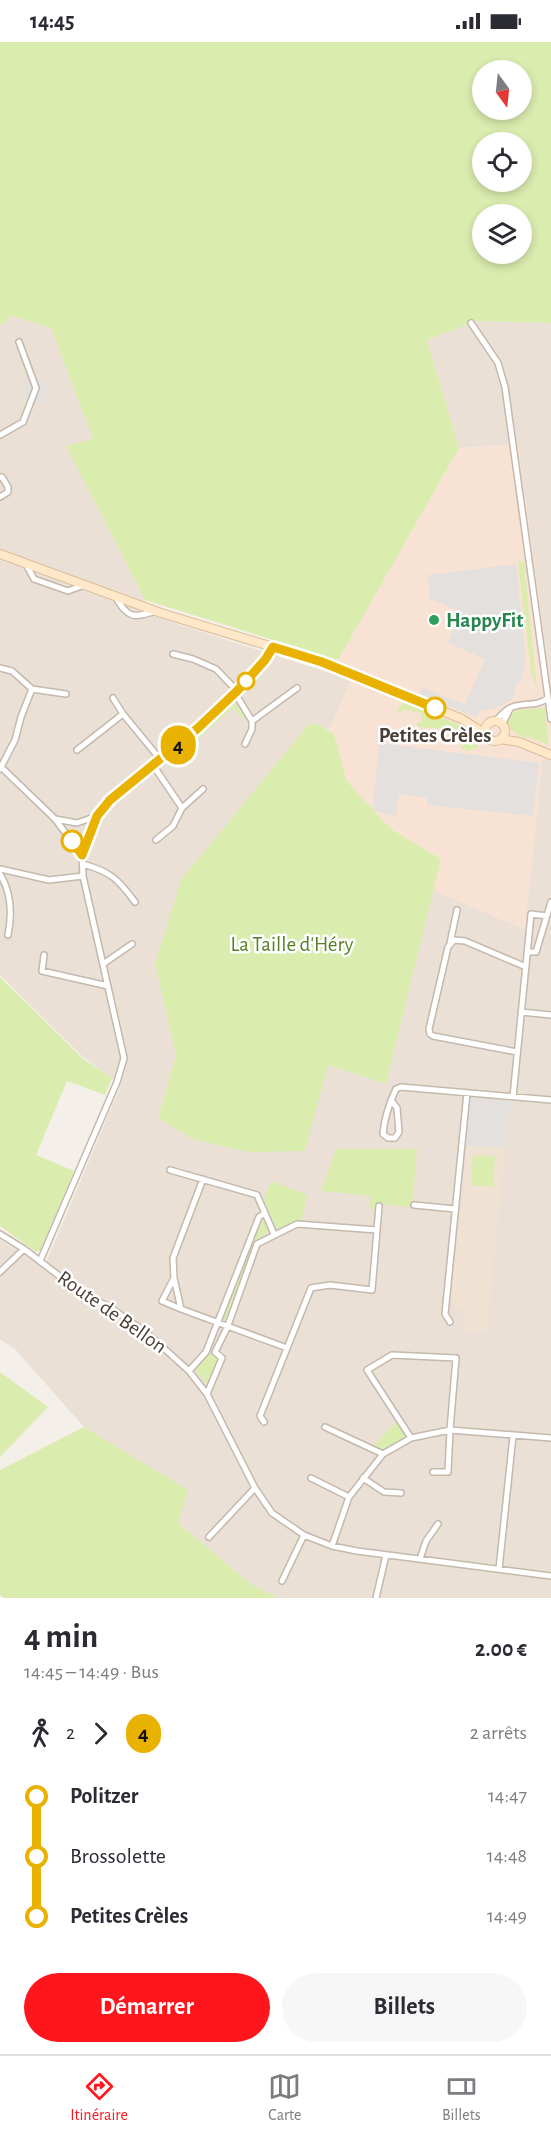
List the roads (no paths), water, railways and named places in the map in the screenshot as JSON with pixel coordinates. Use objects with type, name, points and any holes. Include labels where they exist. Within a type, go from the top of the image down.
[{"type":"main road","points":[[0,554],[156,611],[322,662],[462,719],[490,739],[519,742],[551,755]]},
{"type":"main road","points":[[462,719],[498,725],[519,742]]},
{"type":"main road","points":[[485,734],[485,728],[498,725]]},
{"type":"main road","points":[[498,725],[500,739]]},
{"type":"street","points":[[471,323],[498,363],[505,387],[551,719]]},
{"type":"street","points":[[0,435],[23,422],[36,388],[19,342]]},
{"type":"street","points":[[0,477],[8,487],[8,492],[0,497]]},
{"type":"street","points":[[82,855],[97,816],[110,800],[198,728],[236,692],[265,660],[273,647]]},
{"type":"street","points":[[173,654],[193,659],[216,669],[236,692],[252,721],[252,729],[245,744]]},
{"type":"street","points":[[0,668],[12,671],[32,689],[66,694]]},
{"type":"street","points":[[252,721],[297,688]]},
{"type":"street","points":[[32,689],[15,741],[1,768],[55,819],[82,855]]},
{"type":"street","points":[[113,698],[123,714],[160,759]]},
{"type":"street","points":[[498,725],[511,707],[536,704],[548,698]]},
{"type":"street","points":[[77,750],[123,714]]},
{"type":"street","points":[[153,765],[182,808]]},
{"type":"street","points":[[156,840],[173,826],[182,808],[203,789]]},
{"type":"street","points":[[55,819],[77,823],[97,816]]},
{"type":"street","name":"Route de Bellon","points":[[40,1261],[117,1082],[124,1058],[83,876],[82,855]]},
{"type":"street","points":[[83,864],[101,869],[119,881],[135,902]]},
{"type":"street","points":[[0,869],[50,880],[83,876]]},
{"type":"street","points":[[5,882],[9,872]]},
{"type":"street","points":[[0,874],[5,882],[11,918],[8,935]]},
{"type":"street","points":[[527,952],[536,952],[551,902]]},
{"type":"street","points":[[457,910],[429,1029],[430,1034],[517,1052]]},
{"type":"street","points":[[513,1097],[531,914],[547,916]]},
{"type":"street","points":[[450,944],[454,940],[465,941],[526,967]]},
{"type":"street","points":[[102,964],[132,944]]},
{"type":"street","points":[[44,955],[42,971],[108,986]]},
{"type":"street","points":[[520,1012],[551,1015]]},
{"type":"street","points":[[391,1100],[397,1108],[399,1132],[395,1138],[388,1138],[383,1134],[384,1126],[391,1100],[396,1089],[400,1087],[551,1100]]},
{"type":"street","points":[[450,1322],[445,1314],[467,1093]]},
{"type":"street","points":[[170,1170],[258,1195],[274,1234]]},
{"type":"street","points":[[181,1309],[174,1278],[173,1258],[203,1179]]},
{"type":"street","points":[[414,1205],[455,1209]]},
{"type":"street","points":[[264,1422],[260,1416],[311,1288],[330,1285],[372,1290],[380,1206]]},
{"type":"street","points":[[189,1371],[208,1348],[259,1217],[265,1213]]},
{"type":"street","points":[[215,1352],[227,1328],[257,1244],[297,1224],[377,1230]]},
{"type":"street","name":"Route de Bellon","points":[[0,1234],[24,1249],[79,1291],[111,1308],[147,1333],[189,1371],[207,1394],[255,1488],[272,1513],[304,1535],[333,1546],[386,1555],[551,1576]]},
{"type":"street","points":[[0,1272],[24,1249]]},
{"type":"street","points":[[174,1278],[162,1301],[227,1328],[287,1348]]},
{"type":"street","points":[[207,1394],[222,1358],[208,1348]]},
{"type":"street","points":[[411,1438],[367,1370],[392,1355],[456,1358],[448,1472],[433,1472]]},
{"type":"street","points":[[325,1427],[383,1454]]},
{"type":"street","points":[[333,1546],[349,1497],[383,1454],[411,1438],[450,1430],[551,1438]]},
{"type":"street","points":[[499,1569],[513,1436]]},
{"type":"street","points":[[311,1478],[349,1497]]},
{"type":"street","points":[[363,1478],[384,1492],[401,1493]]},
{"type":"street","points":[[209,1537],[255,1488]]},
{"type":"street","points":[[420,1559],[426,1541],[438,1524]]},
{"type":"street","points":[[282,1581],[304,1535]]},
{"type":"street","points":[[376,1598],[386,1555]]},
{"type":"place","name":"HappyFit","points":[[434,620]]},
{"type":"place","name":"Petites Crèles","points":[[435,708]]},
{"type":"park label","name":"La Taille d'Héry","points":[[292,944]]}]
